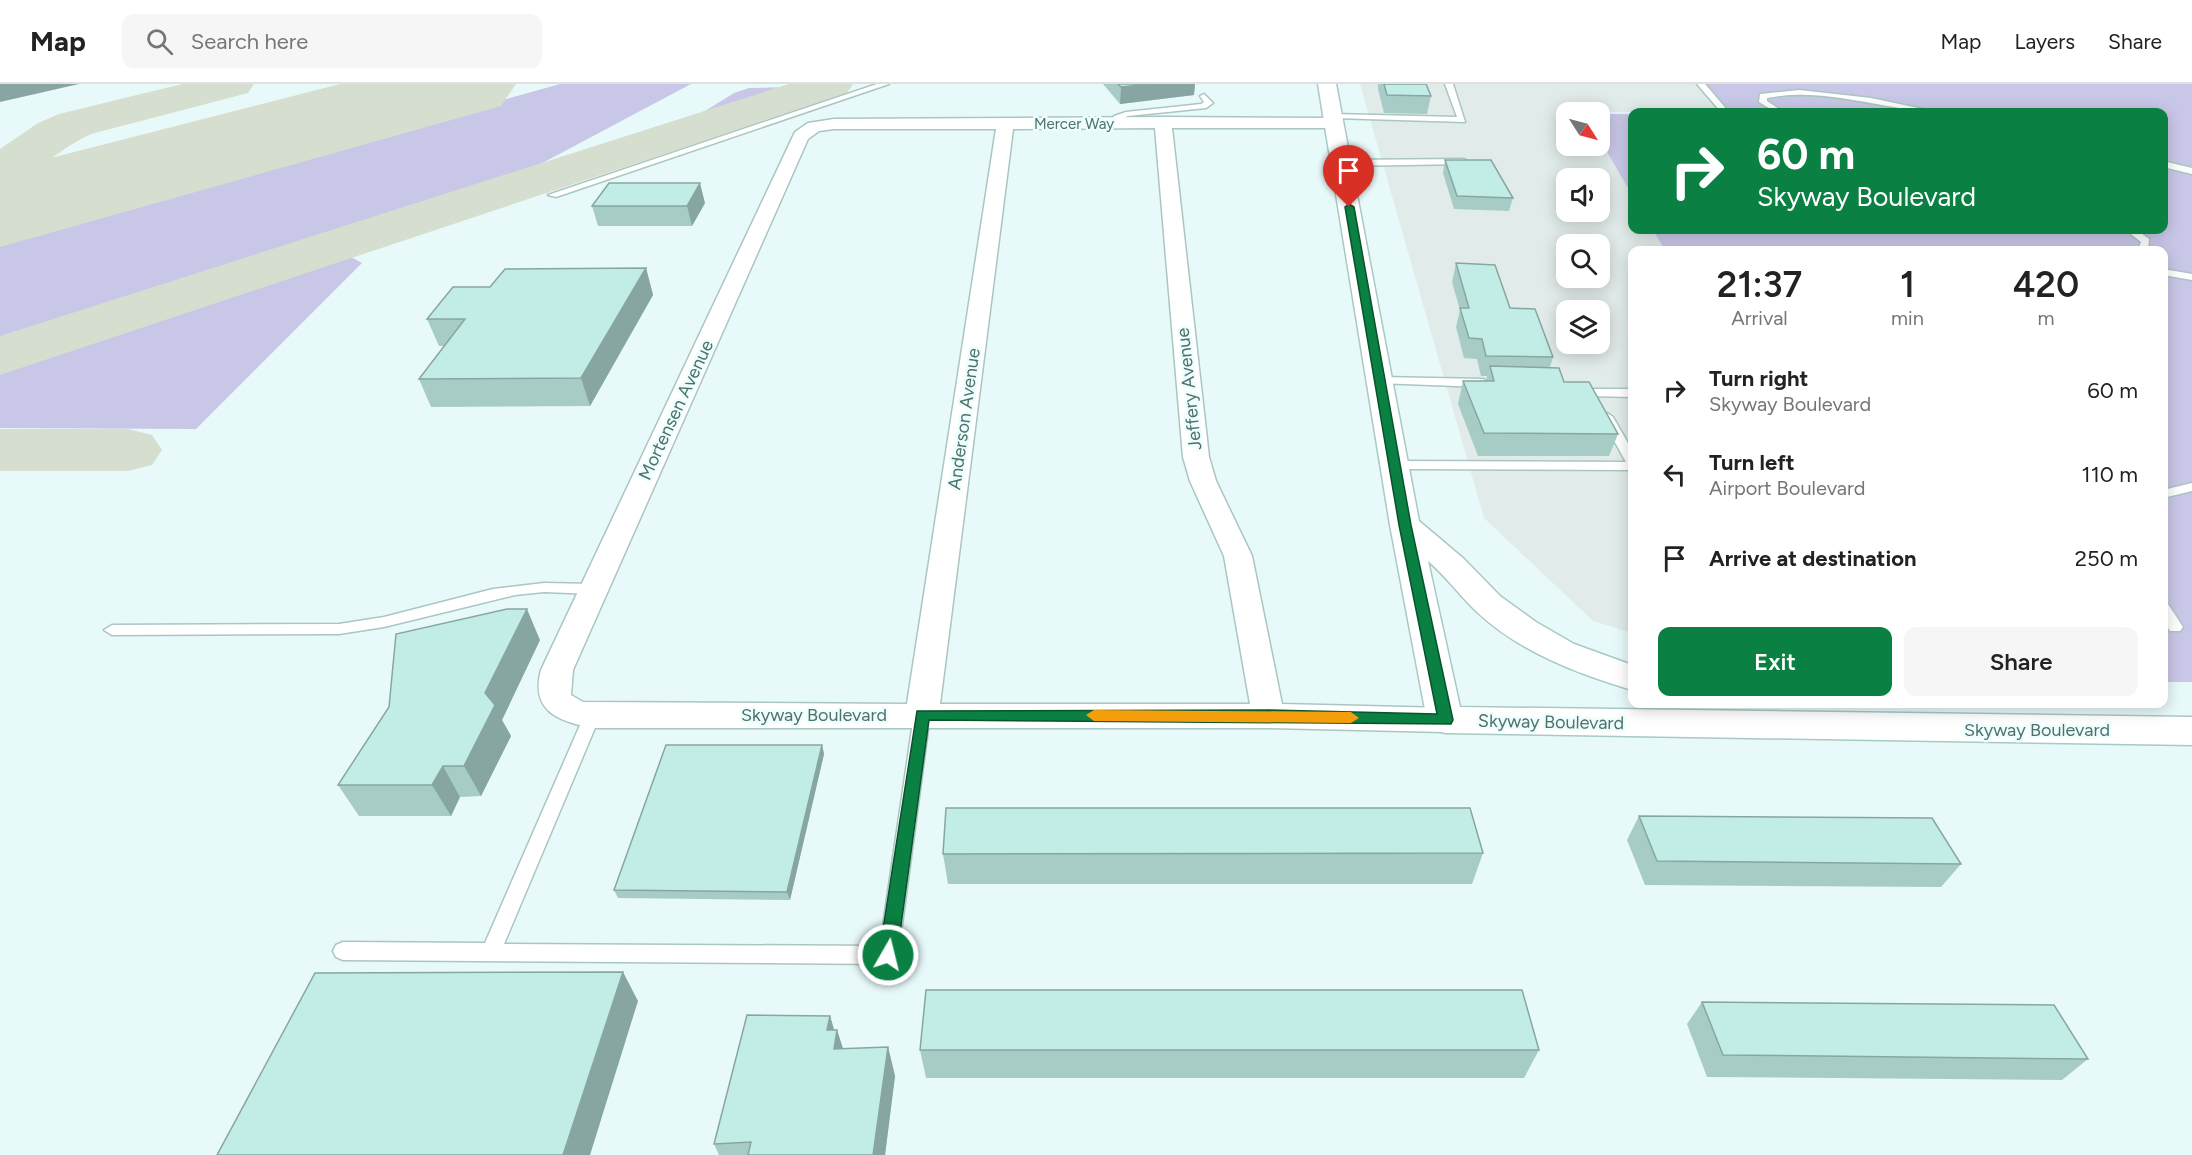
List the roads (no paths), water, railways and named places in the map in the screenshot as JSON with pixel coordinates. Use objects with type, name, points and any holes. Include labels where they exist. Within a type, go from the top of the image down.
[{"type":"main road","points":[[1327,84],[1405,525],[1445,720]]},
{"type":"main road","points":[[1405,525],[1453,566],[1488,604],[1524,630],[1562,652],[1628,677]]},
{"type":"main road","points":[[1830,708],[1875,728]]},
{"type":"main road","name":"Skyway Boulevard","points":[[1445,720],[2192,731]]},
{"type":"street","name":"Mercer Way","points":[[814,127],[834,124],[1116,125],[1334,119]]},
{"type":"street","name":"Jeffery Avenue","points":[[1163,123],[1196,457],[1203,481],[1238,556],[1268,716]]},
{"type":"street","name":"Anderson Avenue","points":[[922,715],[1005,124]]},
{"type":"street","name":"Mortensen Avenue","points":[[556,699],[552,684],[557,670],[801,136],[814,127]]},
{"type":"street","name":"Skyway Boulevard","points":[[556,699],[570,710],[592,716],[1268,716],[1445,720]]},
{"type":"lane","points":[[553,195],[885,84]]},
{"type":"lane","points":[[1334,119],[1462,120],[1449,84]]},
{"type":"lane","points":[[1701,84],[1721,108]]},
{"type":"lane","points":[[1775,108],[1761,98],[1780,91],[1815,90],[1912,108]]},
{"type":"lane","points":[[1116,125],[1118,118],[1126,114],[1207,105],[1209,100],[1204,96]]},
{"type":"lane","points":[[1717,103],[1732,103]]},
{"type":"lane","points":[[1184,109],[1196,122]]},
{"type":"lane","points":[[1341,163],[1479,161]]},
{"type":"lane","points":[[2168,165],[2192,171]]},
{"type":"lane","points":[[2136,234],[2146,242],[2144,246]]},
{"type":"lane","points":[[2168,273],[2192,277]]},
{"type":"lane","points":[[1381,381],[1498,383]]},
{"type":"lane","points":[[1580,386],[1591,388],[1628,454]]},
{"type":"lane","points":[[1594,393],[1628,394]]},
{"type":"lane","points":[[1396,465],[1628,466]]},
{"type":"lane","points":[[2168,493],[2192,487]]},
{"type":"lane","points":[[112,630],[349,628],[376,625],[518,589],[594,589]]},
{"type":"lane","points":[[2168,616],[2175,627]]},
{"type":"lane","points":[[343,951],[888,955],[922,715]]},
{"type":"lane","points":[[491,952],[592,716]]}]
